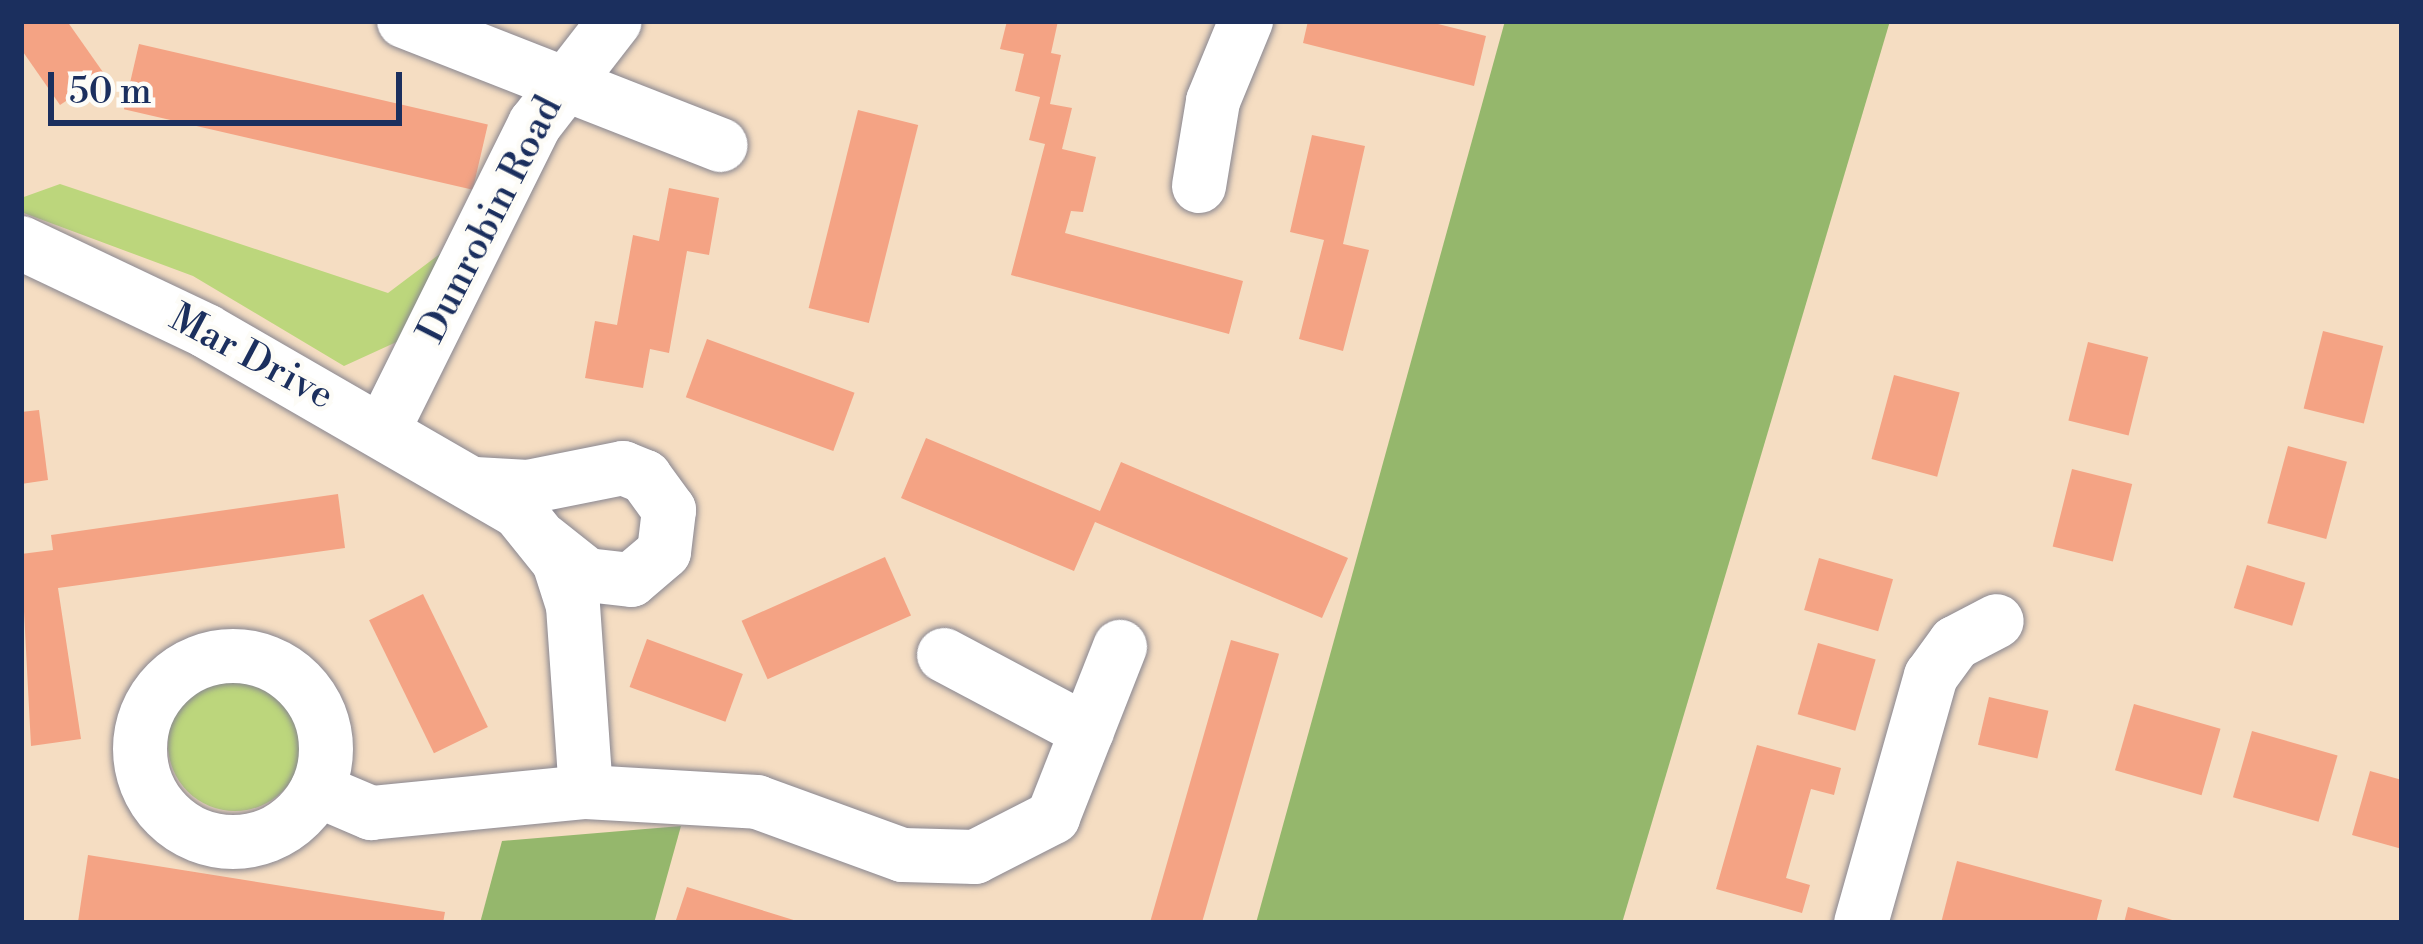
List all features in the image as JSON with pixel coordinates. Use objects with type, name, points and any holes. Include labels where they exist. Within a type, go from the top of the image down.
[{"type":"street","points":[[404,21],[721,146]]},
{"type":"street","name":"Dunrobin Road","points":[[383,430],[558,84],[615,21]]},
{"type":"street","points":[[1199,186],[1214,100],[1246,21]]},
{"type":"street","name":"Mar Drive","points":[[21,243],[206,331],[519,512],[560,562],[574,606],[586,792]]},
{"type":"street","name":"Mar Drive","points":[[475,484],[528,488],[623,468],[659,491],[672,530],[664,552],[631,580],[587,575],[537,535]]},
{"type":"street","points":[[1861,923],[1931,676],[1955,643],[1997,621]]},
{"type":"street","points":[[317,790],[370,813],[586,792],[757,802],[903,855],[975,857],[1053,817],[1120,647]]},
{"type":"street","points":[[944,655],[1087,730]]},
{"type":"green space","points":[[1505,21],[1890,21],[1622,923],[1256,923]]},
{"type":"green space","points":[[60,184],[388,293],[461,238],[414,334],[344,366],[193,276],[21,212],[21,198]]},
{"type":"green space","points":[[235,677],[261,682],[282,697],[297,718],[302,744],[297,770],[282,791],[261,806],[235,811],[209,806],[188,791],[173,770],[168,744],[173,718],[188,697],[209,682]]},
{"type":"green space","points":[[681,826],[654,923],[480,923],[502,841]]},
{"type":"building","points":[[21,21],[67,21],[105,75],[60,105],[21,49]]},
{"type":"building","points":[[1007,21],[1058,21],[1051,53],[1061,55],[1050,104],[1072,108],[1062,149],[1096,157],[1083,212],[1071,211],[1065,233],[1243,281],[1229,334],[1011,275],[1045,144],[1029,140],[1040,97],[1015,91],[1024,54],[1000,49]]},
{"type":"building","points":[[1308,21],[1426,21],[1486,36],[1474,86],[1303,43]]},
{"type":"building","points":[[139,44],[488,125],[473,190],[124,109]]},
{"type":"building","points":[[858,110],[918,125],[869,323],[809,308]]},
{"type":"building","points":[[1312,135],[1365,146],[1343,244],[1369,250],[1343,351],[1299,339],[1324,240],[1290,232]]},
{"type":"building","points":[[669,188],[719,198],[709,255],[687,251],[669,353],[650,349],[643,388],[585,378],[595,321],[617,325],[633,235],[659,241]]},
{"type":"building","points":[[2323,331],[2383,346],[2364,424],[2304,409]]},
{"type":"building","points":[[707,339],[855,393],[833,451],[686,397]]},
{"type":"building","points":[[2088,342],[2148,357],[2129,436],[2068,421]]},
{"type":"building","points":[[1894,375],[1960,393],[1937,477],[1871,459]]},
{"type":"building","points":[[39,410],[48,480],[21,484],[21,412]]},
{"type":"building","points":[[926,438],[1100,511],[1121,462],[1348,558],[1322,618],[1095,522],[1074,571],[901,498]]},
{"type":"building","points":[[2288,446],[2347,462],[2326,539],[2267,523]]},
{"type":"building","points":[[2072,469],[2132,484],[2113,562],[2053,547]]},
{"type":"building","points":[[338,494],[345,548],[58,588],[81,739],[31,746],[21,554],[53,550],[51,535]]},
{"type":"building","points":[[885,557],[911,615],[768,679],[742,621]]},
{"type":"building","points":[[1819,558],[1893,579],[1878,631],[1804,610]]},
{"type":"building","points":[[2247,565],[2305,583],[2292,626],[2234,608]]},
{"type":"building","points":[[423,594],[488,727],[434,753],[369,620]]},
{"type":"building","points":[[647,639],[743,674],[725,722],[630,687]]},
{"type":"building","points":[[1231,640],[1279,654],[1202,923],[1150,923]]},
{"type":"building","points":[[1818,643],[1876,660],[1855,731],[1798,714]]},
{"type":"building","points":[[1989,697],[2048,711],[2037,758],[1978,745]]},
{"type":"building","points":[[2134,704],[2221,729],[2201,795],[2115,770]]},
{"type":"building","points":[[2252,731],[2338,756],[2319,822],[2233,797]]},
{"type":"building","points":[[1757,745],[1841,768],[1834,795],[1811,789],[1786,878],[1810,885],[1802,913],[1716,889]]},
{"type":"building","points":[[2370,771],[2402,780],[2402,849],[2352,835]]},
{"type":"building","points":[[88,855],[445,912],[443,923],[78,922]]},
{"type":"building","points":[[1957,861],[2102,900],[2096,923],[1941,923]]},
{"type":"building","points":[[687,887],[800,922],[675,923]]},
{"type":"building","points":[[2128,907],[2179,922],[2179,923],[2124,923]]}]
